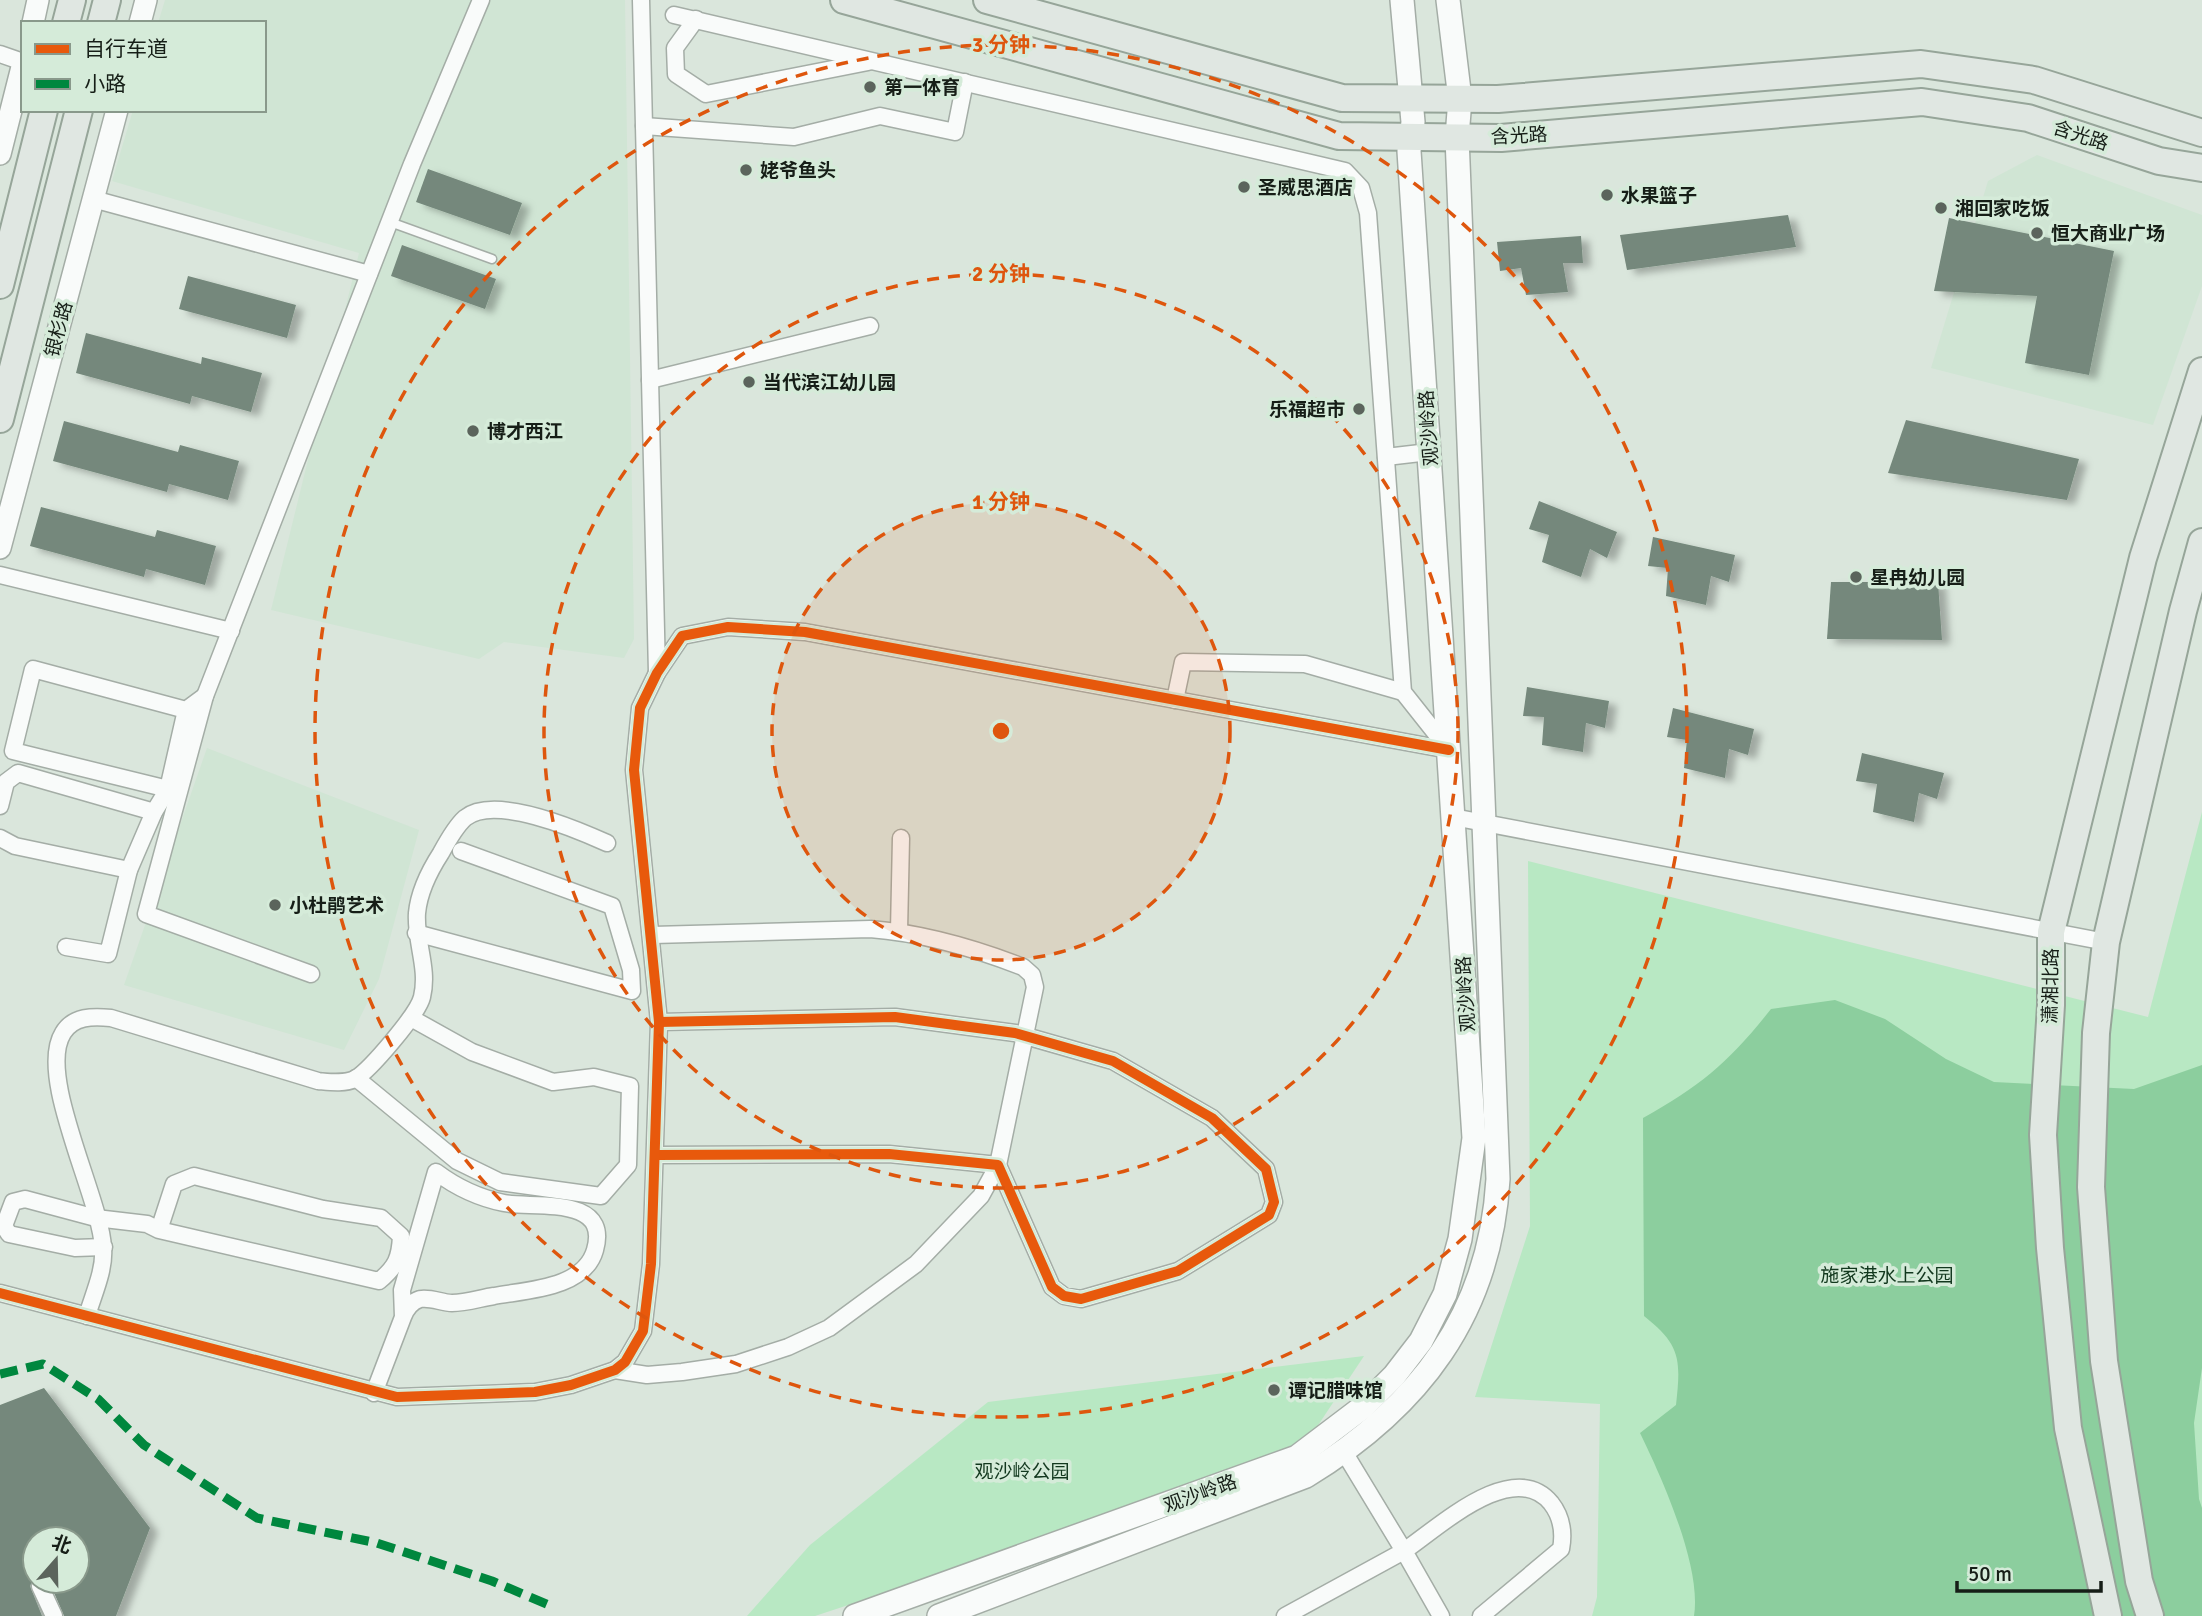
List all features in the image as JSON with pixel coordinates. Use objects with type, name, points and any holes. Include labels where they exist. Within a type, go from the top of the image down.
[{"type":"main road","points":[[67,21],[72,0]]},
{"type":"main road","points":[[102,21],[107,0]]},
{"type":"main road","name":"含光路","points":[[844,0],[1339,136],[1501,138],[1922,102],[2028,118],[2159,161],[2202,168]]},
{"type":"main road","name":"含光路","points":[[987,0],[1342,98],[1499,99],[1921,64],[2034,80],[2202,133]]},
{"type":"main road","name":"观沙岭路","points":[[855,1616],[1297,1457],[1363,1407],[1394,1376],[1421,1341],[1445,1294],[1460,1239],[1474,1138],[1409,151],[1411,98],[1402,0]]},
{"type":"main road","name":"观沙岭路","points":[[939,1616],[1306,1476],[1345,1452],[1383,1421],[1443,1354],[1468,1303],[1489,1247],[1498,1179],[1457,137],[1460,99],[1448,0]]},
{"type":"main road","points":[[0,285],[43,112]]},
{"type":"main road","name":"银杉路","points":[[0,419],[78,112]]},
{"type":"main road","name":"潇湘北路","points":[[2108,1616],[2068,1428],[2050,1248],[2043,1135],[2051,1004],[2051,932],[2143,558],[2202,371]]},
{"type":"main road","points":[[2150,1616],[2139,1581],[2104,1361],[2091,1187],[2096,1033],[2106,942],[2183,611],[2202,542]]},
{"type":"street","points":[[33,21],[38,0]]},
{"type":"street","points":[[141,21],[146,0]]},
{"type":"street","points":[[311,974],[146,914],[205,696],[369,274],[481,0]]},
{"type":"street","points":[[640,0],[657,673]]},
{"type":"street","points":[[674,15],[1345,171],[1361,188],[1368,213],[1404,692],[1448,750]]},
{"type":"street","points":[[696,19],[675,48],[676,74],[706,94],[873,61]]},
{"type":"street","points":[[0,54],[21,61]]},
{"type":"street","points":[[0,154],[21,70]]},
{"type":"street","points":[[644,125],[794,137],[880,116],[955,132],[965,82]]},
{"type":"street","name":"银杉路","points":[[0,548],[116,112]]},
{"type":"street","points":[[93,199],[369,274]]},
{"type":"street","points":[[650,380],[870,326]]},
{"type":"street","points":[[1386,457],[1429,452]]},
{"type":"street","points":[[0,575],[231,631]]},
{"type":"street","points":[[0,1293],[374,1393],[422,1398],[535,1392],[571,1385],[615,1370],[633,1353],[643,1331],[651,1264],[657,1154],[659,1022],[653,935],[634,770],[640,708],[657,673],[682,636],[728,627],[804,632],[1448,750]]},
{"type":"street","points":[[1175,699],[1183,662],[1305,664],[1404,692]]},
{"type":"street","points":[[168,789],[13,751],[33,669],[186,710]]},
{"type":"street","points":[[66,947],[108,954],[129,870],[154,812],[168,789],[186,710],[205,696]]},
{"type":"street","points":[[0,806],[6,782],[18,773],[154,812]]},
{"type":"street","points":[[88,1317],[104,1247],[58,1080],[58,1047],[62,1034],[70,1024],[82,1018],[119,1019],[318,1081],[342,1082],[356,1078],[411,1018],[422,1000],[424,977],[416,933],[418,908],[430,870],[465,818],[483,810],[500,808],[583,832],[607,843]]},
{"type":"street","points":[[1453,817],[2106,942]]},
{"type":"street","points":[[0,838],[15,846],[129,870]]},
{"type":"street","points":[[899,931],[901,838]]},
{"type":"street","points":[[416,933],[632,991],[631,970],[612,906],[461,851]]},
{"type":"street","points":[[615,1370],[646,1375],[736,1364],[788,1347],[829,1328],[916,1264],[960,1222],[981,1196],[998,1165],[1035,987],[1032,975],[1023,967],[932,938],[899,931],[870,929],[653,935]]},
{"type":"street","points":[[659,1022],[895,1017],[1024,1035],[1113,1060],[1212,1118],[1266,1169],[1274,1202],[1269,1214],[1178,1271],[1081,1299],[1064,1296],[1052,1287],[998,1165]]},
{"type":"street","points":[[356,1078],[457,1161],[500,1182],[601,1196],[628,1165],[630,1086],[594,1077],[553,1082],[472,1052],[411,1018]]},
{"type":"street","points":[[657,1154],[889,1154],[998,1165]]},
{"type":"street","points":[[374,1393],[403,1317],[406,1309],[420,1299],[452,1303],[547,1287],[569,1279],[591,1262],[596,1247],[596,1233],[589,1218],[565,1205],[501,1203],[456,1187],[436,1172],[402,1290],[403,1317]]},
{"type":"street","points":[[104,1247],[75,1248],[22,1237],[9,1234],[4,1226],[13,1202],[25,1199],[96,1219],[147,1224],[159,1230],[379,1281],[392,1270],[400,1256],[401,1236],[381,1218],[323,1209],[194,1176],[174,1184],[159,1230]]},
{"type":"street","points":[[1345,1452],[1441,1616]]},
{"type":"street","points":[[1285,1616],[1404,1551],[1480,1498],[1502,1489],[1528,1489],[1549,1501],[1563,1534],[1561,1549],[1481,1616]]},
{"type":"street","points":[[44,1595],[54,1616]]},
{"type":"lane","points":[[390,222],[492,259]]},
{"type":"shaded area","name":"博才西江","points":[[165,0],[625,0],[634,639],[624,658],[504,642],[479,659],[271,610],[359,253],[112,181],[132,112],[266,112],[266,21],[159,21]]},
{"type":"shaded area","name":"恒大商业广场","points":[[2037,155],[2202,215],[2202,286],[2153,425],[1931,368],[1988,181]]},
{"type":"shaded area","name":"小杜鹃艺术","points":[[207,748],[419,830],[379,979],[344,1050],[124,985]]},
{"type":"shaded area","name":"施家港水上公园","points":[[1835,1000],[1885,1019],[1946,1059],[1994,1082],[2134,1089],[2202,1065],[2202,1368],[2194,1423],[2199,1499],[2202,1508],[2202,1616],[1694,1616],[1695,1596],[1686,1548],[1669,1498],[1640,1433],[1676,1405],[1678,1376],[1676,1354],[1672,1345],[1644,1316],[1643,1118],[1713,1071],[1742,1044],[1771,1009]]},
{"type":"green space","name":"施家港水上公园","points":[[2202,812],[2202,1616],[1592,1616],[1597,1597],[1600,1404],[1475,1397],[1530,1226],[1528,861],[2148,1017]]},
{"type":"green space","name":"观沙岭公园","points":[[1364,1356],[1297,1457],[815,1616],[747,1616],[810,1545],[988,1402]]},
{"type":"building","points":[[428,169],[522,203],[510,235],[416,202]]},
{"type":"building","points":[[1788,215],[1796,247],[1627,270],[1620,235]]},
{"type":"building","points":[[1949,218],[2114,251],[2089,375],[2025,363],[2037,296],[1934,291]]},
{"type":"building","points":[[1581,236],[1583,263],[1563,263],[1568,292],[1526,295],[1521,268],[1500,271],[1497,242]]},
{"type":"building","points":[[402,245],[496,279],[485,309],[391,276]]},
{"type":"building","points":[[188,276],[296,305],[287,338],[179,309]]},
{"type":"building","points":[[86,333],[201,364],[202,357],[262,373],[251,412],[192,396],[190,404],[76,373]]},
{"type":"building","points":[[1906,420],[2079,459],[2067,500],[1888,473]]},
{"type":"building","points":[[64,421],[178,452],[180,445],[239,461],[228,500],[169,484],[167,492],[53,461]]},
{"type":"building","points":[[1539,501],[1617,532],[1607,558],[1590,549],[1581,577],[1542,562],[1549,535],[1529,529]]},
{"type":"building","points":[[41,507],[155,537],[157,530],[216,546],[205,585],[146,569],[144,577],[30,546]]},
{"type":"building","points":[[1653,537],[1735,555],[1729,582],[1711,576],[1706,605],[1666,596],[1668,568],[1648,566]]},
{"type":"building","points":[[1831,582],[1938,582],[1942,640],[1827,639]]},
{"type":"building","points":[[1527,687],[1609,701],[1605,728],[1586,723],[1583,752],[1542,745],[1544,717],[1523,716]]},
{"type":"building","points":[[1673,708],[1754,729],[1748,755],[1729,749],[1725,778],[1684,768],[1687,740],[1667,737]]},
{"type":"building","points":[[1862,753],[1944,773],[1937,799],[1919,793],[1914,822],[1873,812],[1877,784],[1856,781]]},
{"type":"building","points":[[44,1388],[150,1528],[116,1616],[64,1616],[55,1595],[91,1595],[91,1525],[21,1525],[21,1595],[34,1595],[42,1616],[0,1616],[0,1405]]},
{"type":"marked path","points":[[0,1374],[43,1364],[98,1399],[144,1445],[257,1518],[377,1543],[492,1581],[549,1605]]},
{"type":"cycle path","points":[[0,1293],[397,1397],[535,1392],[571,1385],[615,1370],[625,1362],[643,1331],[651,1264],[659,1022],[634,770],[640,708],[657,673],[682,636],[728,627],[805,632],[1449,750]]},
{"type":"cycle path","points":[[657,1155],[889,1154],[998,1165],[1052,1287],[1064,1296],[1081,1299],[1178,1271],[1269,1215],[1274,1202],[1266,1169],[1212,1118],[1113,1061],[1015,1033],[895,1017],[659,1022]]},
{"type":"place","name":"第一体育","points":[[870,87]]},
{"type":"place","name":"姥爷鱼头","points":[[746,170]]},
{"type":"place","name":"圣威思酒店","points":[[1244,187]]},
{"type":"place","name":"水果篮子","points":[[1607,195]]},
{"type":"place","name":"湘回家吃饭","points":[[1941,208]]},
{"type":"place","name":"恒大商业广场","points":[[2037,233]]},
{"type":"place","name":"当代滨江幼儿园","points":[[749,382]]},
{"type":"place","name":"乐福超市","points":[[1359,409]]},
{"type":"place","name":"博才西江","points":[[473,431]]},
{"type":"place","name":"星冉幼儿园","points":[[1856,577]]},
{"type":"place","name":"小杜鹃艺术","points":[[275,905]]},
{"type":"place","name":"谭记腊味馆","points":[[1274,1390]]}]
